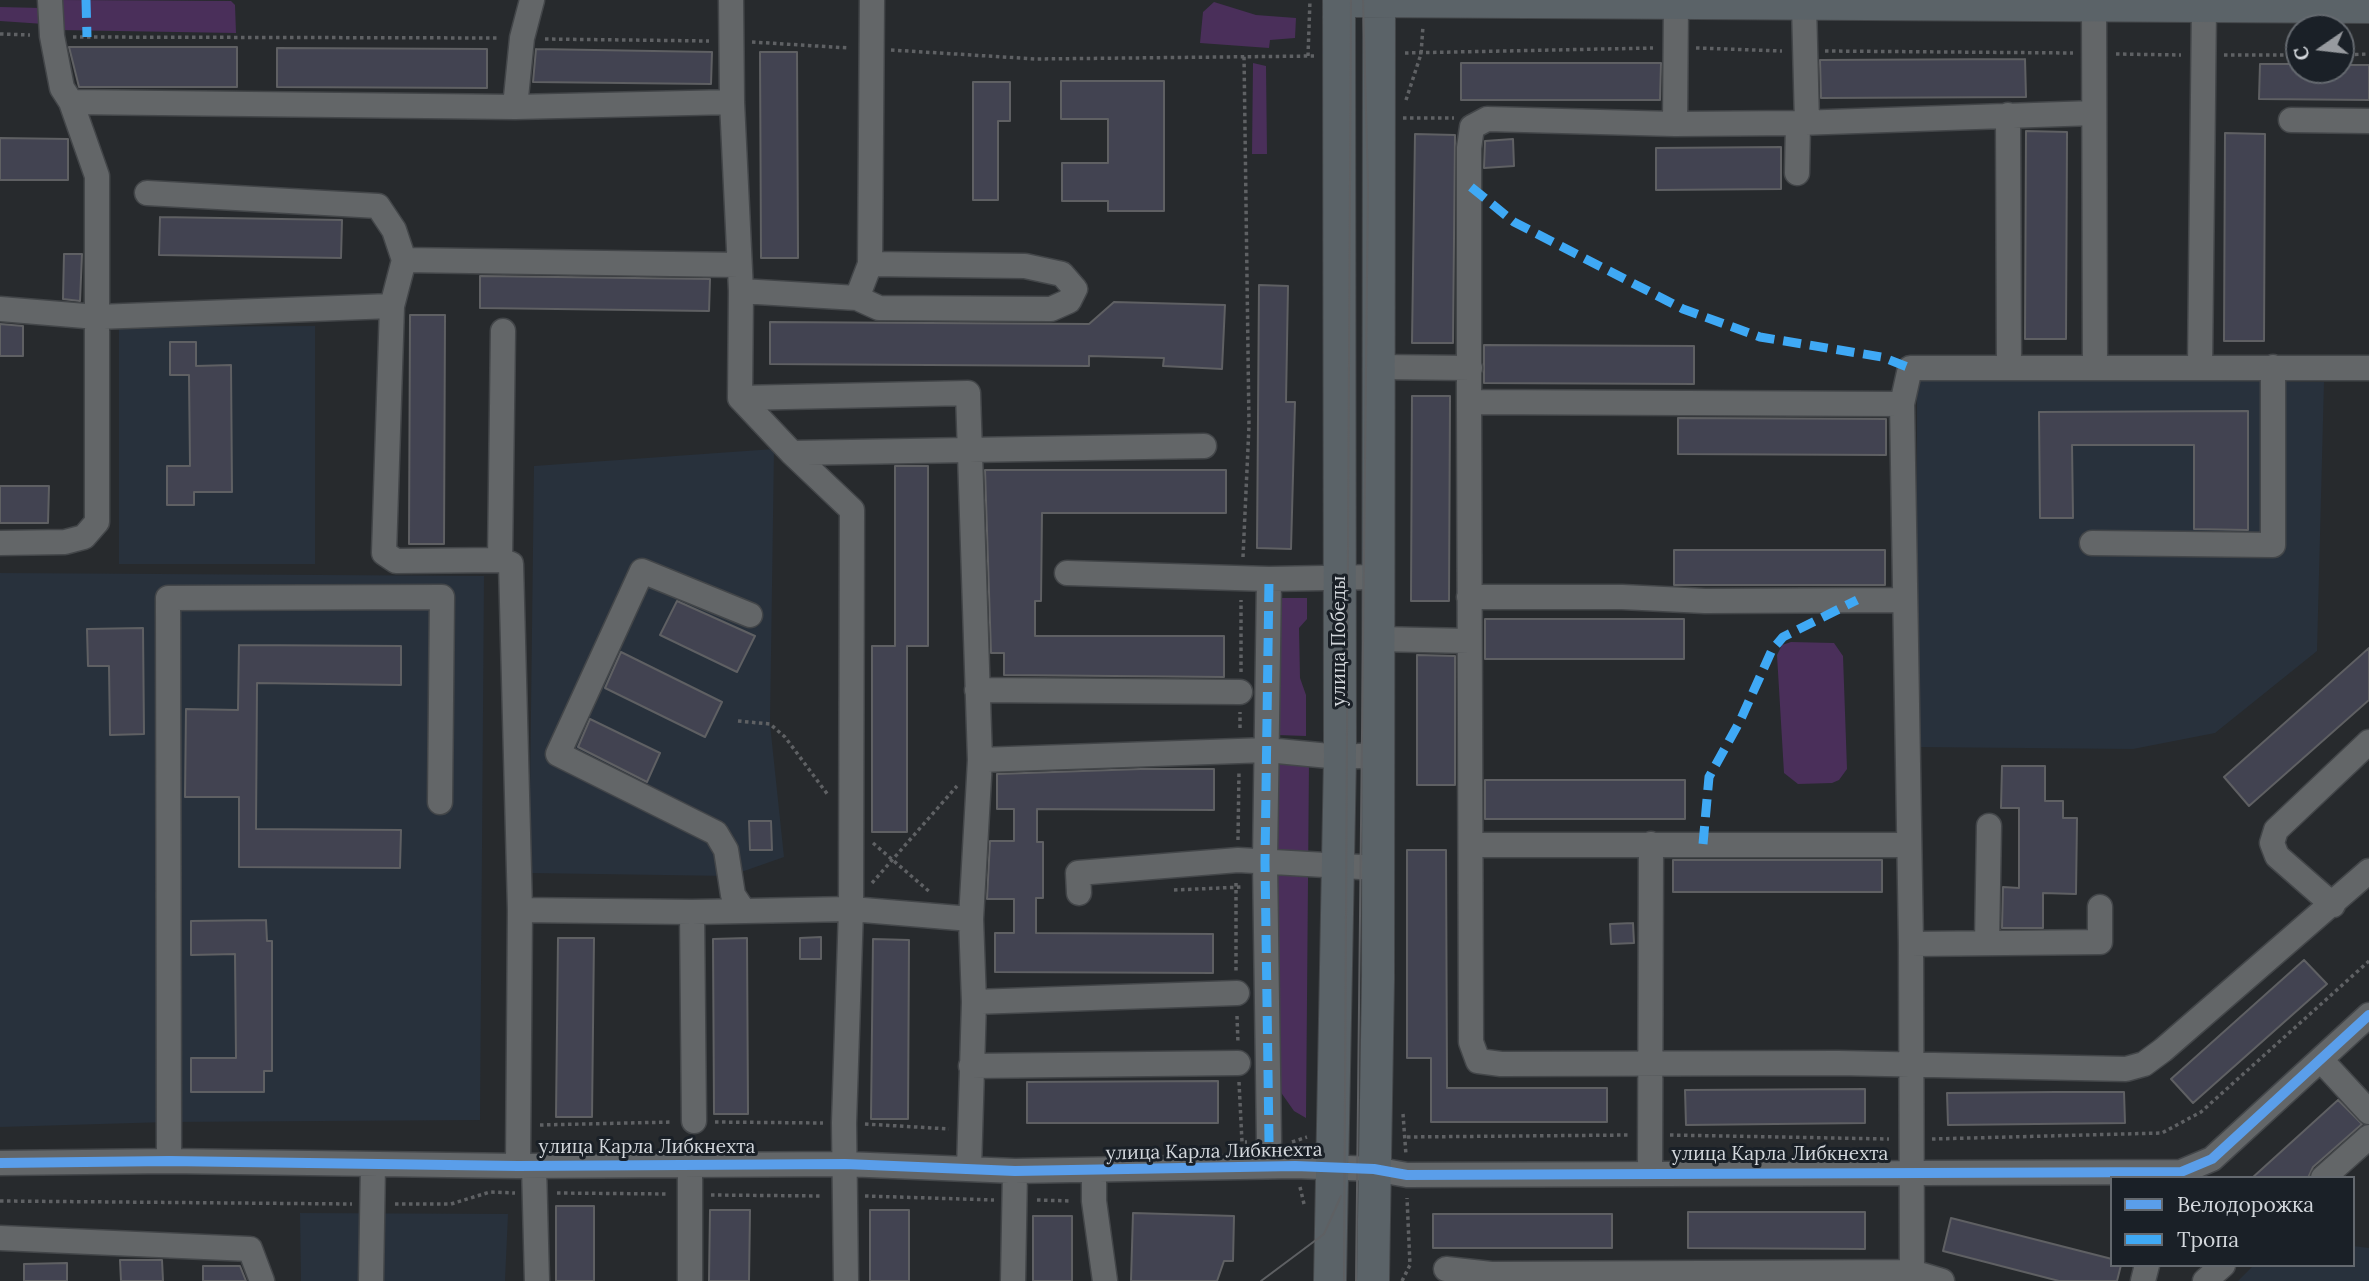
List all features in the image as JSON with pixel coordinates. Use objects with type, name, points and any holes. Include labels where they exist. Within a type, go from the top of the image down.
[{"type":"main road","name":"улица Победы","points":[[1331,1281],[1340,757],[1339,0]]},
{"type":"main road","points":[[1346,0],[2094,6],[2251,3],[2369,7]]},
{"type":"main road","name":"улица Победы","points":[[1373,1281],[1379,755],[1379,1]]},
{"type":"street","points":[[0,543],[65,542],[84,537],[97,522],[97,176],[71,102],[62,88],[52,36],[50,0]]},
{"type":"street","points":[[514,107],[522,38],[532,0]]},
{"type":"street","points":[[731,0],[732,102],[741,290],[740,398],[792,453],[852,510],[851,909],[844,1123],[846,1281]]},
{"type":"street","points":[[857,298],[861,280],[870,264],[872,0]]},
{"type":"street","points":[[1675,124],[1676,3]]},
{"type":"street","points":[[1796,3],[1805,51],[1797,173]]},
{"type":"street","points":[[2094,6],[2095,368]]},
{"type":"street","points":[[2200,367],[2203,6]]},
{"type":"street","points":[[71,102],[514,107],[732,102]]},
{"type":"street","points":[[2094,113],[1802,123],[1675,124],[1487,119],[1472,127],[1469,148],[1471,1042],[1478,1061],[1501,1064],[1910,1065],[2126,1069],[2144,1064],[2333,905],[2369,871]]},
{"type":"street","points":[[2008,115],[2009,368]]},
{"type":"street","points":[[2291,120],[2369,121]]},
{"type":"street","points":[[147,193],[378,206],[394,230],[404,260],[392,306],[384,553],[396,561],[500,560],[511,564],[513,578],[520,910],[519,1125],[526,1166],[537,1281]]},
{"type":"street","points":[[404,260],[739,265]]},
{"type":"street","points":[[741,290],[857,298],[879,308],[1051,309],[1069,301],[1075,289],[1062,274],[1025,266],[870,264]]},
{"type":"street","points":[[0,309],[97,317],[392,306]]},
{"type":"street","points":[[500,560],[503,331]]},
{"type":"street","points":[[1379,367],[1470,368]]},
{"type":"street","points":[[2092,543],[2273,545],[2273,367]]},
{"type":"street","points":[[1912,1272],[1911,944],[1902,404],[1910,368],[2369,368]]},
{"type":"street","points":[[740,398],[968,393],[979,760],[971,919],[974,1002],[969,1169]]},
{"type":"street","points":[[1469,402],[1902,404]]},
{"type":"street","points":[[792,453],[1204,446]]},
{"type":"street","points":[[743,910],[733,894],[726,850],[716,833],[558,754],[642,570],[750,615]]},
{"type":"street","points":[[1067,573],[1269,579],[1378,577]]},
{"type":"street","points":[[1269,579],[1265,862],[1286,1150]]},
{"type":"street","points":[[169,1161],[168,598],[442,597],[440,802]]},
{"type":"street","points":[[1469,597],[1622,597],[1705,601],[1905,600]]},
{"type":"street","points":[[1378,639],[1469,641]]},
{"type":"street","points":[[977,690],[1240,692]]},
{"type":"street","points":[[2333,905],[2277,856],[2272,843],[2276,830],[2369,742]]},
{"type":"street","points":[[979,760],[1267,750],[1340,757],[1379,755]]},
{"type":"street","points":[[1987,943],[1989,826]]},
{"type":"street","points":[[1650,1174],[1651,844]]},
{"type":"street","points":[[1471,845],[1908,845]]},
{"type":"street","points":[[1079,893],[1078,873],[1238,860],[1378,868]]},
{"type":"street","points":[[1911,944],[2100,942],[2100,907]]},
{"type":"street","points":[[520,910],[692,912],[851,909],[971,919]]},
{"type":"street","points":[[692,912],[694,1121]]},
{"type":"street","points":[[974,1002],[1237,993]]},
{"type":"street","name":"улица Карла Либкнехта","points":[[0,1163],[169,1161],[526,1166],[845,1164],[1015,1171],[1094,1171],[1286,1150],[1331,1168],[1374,1169],[1406,1175],[1912,1172],[2152,1175],[2181,1172],[2212,1159],[2369,1015]]},
{"type":"street","points":[[2320,1060],[2369,1112]]},
{"type":"street","points":[[971,1066],[1238,1063]]},
{"type":"street","points":[[2324,1176],[2369,1137]]},
{"type":"street","points":[[371,1281],[373,1164]]},
{"type":"street","points":[[690,1165],[691,1281]]},
{"type":"street","points":[[1013,1281],[1015,1171]]},
{"type":"street","points":[[1094,1171],[1094,1201],[1105,1281]]},
{"type":"street","points":[[0,1238],[250,1249],[262,1281]]},
{"type":"street","points":[[2205,1281],[2221,1267]]},
{"type":"street","points":[[1446,1269],[1491,1277],[1912,1272],[1942,1281]]},
{"type":"path","points":[[1308,57],[1310,0]]},
{"type":"path","points":[[0,34],[732,41],[1036,59],[1244,55],[1308,57],[1341,52]]},
{"type":"path","points":[[1381,52],[1674,48],[2285,55]]},
{"type":"path","points":[[1244,55],[1249,426]]},
{"type":"path","points":[[1401,118],[1487,119]]},
{"type":"path","points":[[851,909],[979,760]]},
{"type":"path","points":[[1376,1136],[1652,1135],[1910,1139],[2162,1133],[2202,1112],[2369,961]]},
{"type":"path","points":[[1238,1063],[1241,1142],[1286,1150],[1334,1128]]},
{"type":"path","points":[[519,1125],[694,1121],[844,1123],[972,1130]]},
{"type":"path","points":[[1286,1150],[1305,1216]]},
{"type":"shaded area","points":[[61,0],[231,1],[235,5],[236,33],[58,30]]},
{"type":"shaded area","points":[[1214,2],[1256,15],[1296,18],[1295,38],[1270,40],[1269,48],[1200,43],[1203,12]]},
{"type":"shaded area","points":[[0,7],[41,8],[44,24],[0,21]]},
{"type":"shaded area","points":[[1253,63],[1266,66],[1267,154],[1252,154]]},
{"type":"shaded area","points":[[315,326],[315,564],[119,564],[119,327]]},
{"type":"shaded area","points":[[1917,378],[2324,382],[2317,651],[2215,733],[2133,749],[1917,747]]},
{"type":"shaded area","points":[[774,449],[770,724],[784,857],[730,876],[529,873],[534,466]]},
{"type":"shaded area","points":[[0,573],[484,576],[480,1120],[168,1122],[0,1127]]},
{"type":"shaded area","points":[[1278,598],[1307,598],[1307,619],[1299,628],[1300,678],[1306,695],[1306,736],[1277,735]]},
{"type":"shaded area","points":[[1791,642],[1834,643],[1843,656],[1847,769],[1839,780],[1832,783],[1798,784],[1784,773],[1777,655],[1782,645]]},
{"type":"shaded area","points":[[1276,762],[1309,762],[1306,1118],[1294,1111],[1275,1084]]},
{"type":"shaded area","points":[[300,1213],[508,1214],[505,1281],[301,1281]]},
{"type":"shaded area","points":[[2355,1246],[2369,1248],[2369,1281],[2238,1281],[2252,1267],[2355,1267]]},
{"type":"building","points":[[69,47],[237,47],[237,87],[79,87]]},
{"type":"building","points":[[277,48],[487,49],[487,88],[277,87]]},
{"type":"building","points":[[536,49],[712,52],[711,84],[533,82]]},
{"type":"building","points":[[760,52],[797,52],[798,258],[761,258]]},
{"type":"building","points":[[2025,59],[2026,97],[1821,98],[1820,60]]},
{"type":"building","points":[[1461,63],[1661,63],[1660,100],[1461,100]]},
{"type":"building","points":[[2260,64],[2285,64],[2285,84],[2355,84],[2355,65],[2369,65],[2369,100],[2259,99]]},
{"type":"building","points":[[1061,81],[1164,81],[1164,211],[1108,211],[1108,201],[1062,201],[1062,163],[1108,163],[1108,119],[1061,119]]},
{"type":"building","points":[[973,82],[1010,82],[1010,121],[998,121],[998,200],[973,200]]},
{"type":"building","points":[[2026,131],[2067,132],[2066,339],[2025,339]]},
{"type":"building","points":[[2225,133],[2265,134],[2264,341],[2224,341]]},
{"type":"building","points":[[1415,134],[1455,135],[1453,343],[1412,343]]},
{"type":"building","points":[[0,138],[68,139],[68,180],[0,180]]},
{"type":"building","points":[[1513,139],[1514,166],[1484,168],[1485,141]]},
{"type":"building","points":[[1781,147],[1781,189],[1656,190],[1656,148]]},
{"type":"building","points":[[160,217],[342,220],[341,258],[159,255]]},
{"type":"building","points":[[64,254],[82,254],[80,301],[63,299]]},
{"type":"building","points":[[480,276],[710,279],[709,311],[480,308]]},
{"type":"building","points":[[1259,285],[1288,286],[1286,402],[1295,402],[1291,549],[1257,548]]},
{"type":"building","points":[[1114,302],[1225,305],[1222,369],[1163,366],[1164,358],[1089,356],[1089,366],[770,364],[770,322],[1089,324]]},
{"type":"building","points":[[410,315],[445,315],[444,544],[409,544]]},
{"type":"building","points":[[0,324],[23,326],[23,356],[0,356]]},
{"type":"building","points":[[170,342],[196,342],[196,366],[231,365],[232,492],[194,492],[194,505],[167,505],[167,466],[190,466],[189,375],[170,375]]},
{"type":"building","points":[[1484,345],[1694,346],[1694,384],[1484,383]]},
{"type":"building","points":[[1412,396],[1450,396],[1449,601],[1411,601]]},
{"type":"building","points":[[2248,411],[2248,530],[2194,529],[2194,445],[2072,445],[2073,518],[2040,518],[2039,412]]},
{"type":"building","points":[[1678,418],[1886,419],[1886,455],[1678,454]]},
{"type":"building","points":[[895,466],[928,466],[928,646],[907,646],[907,832],[872,832],[872,646],[895,646]]},
{"type":"building","points":[[985,470],[1226,470],[1226,513],[1042,513],[1041,601],[1035,601],[1035,636],[1224,636],[1224,677],[1004,675],[1004,653],[991,653]]},
{"type":"building","points":[[0,486],[49,486],[48,523],[0,523]]},
{"type":"building","points":[[1674,550],[1885,550],[1885,585],[1674,585]]},
{"type":"building","points":[[677,601],[755,636],[737,672],[660,635]]},
{"type":"building","points":[[1485,619],[1684,619],[1684,659],[1485,659]]},
{"type":"building","points":[[143,628],[144,734],[110,735],[109,666],[88,666],[87,629]]},
{"type":"building","points":[[239,645],[401,646],[401,685],[257,683],[256,829],[401,830],[400,868],[239,867],[239,797],[185,797],[186,709],[238,710]]},
{"type":"building","points":[[2369,648],[2369,700],[2249,806],[2224,777]]},
{"type":"building","points":[[621,652],[722,702],[705,737],[605,688]]},
{"type":"building","points":[[1417,655],[1455,656],[1455,785],[1417,785]]},
{"type":"building","points":[[590,719],[660,753],[647,782],[578,747]]},
{"type":"building","points":[[2002,766],[2045,766],[2045,801],[2063,801],[2063,818],[2077,818],[2076,894],[2043,893],[2043,928],[2002,928],[2003,887],[2019,888],[2019,808],[2001,808]]},
{"type":"building","points":[[1214,769],[1214,810],[1037,809],[1037,842],[1043,842],[1043,898],[1036,898],[1036,933],[1213,934],[1213,973],[995,972],[995,933],[1014,933],[1014,899],[987,899],[990,841],[1014,841],[1014,809],[997,809],[997,774]]},
{"type":"building","points":[[1485,780],[1685,780],[1685,819],[1485,819]]},
{"type":"building","points":[[749,821],[771,821],[772,850],[750,850]]},
{"type":"building","points":[[1407,850],[1446,850],[1447,1088],[1607,1088],[1607,1122],[1431,1122],[1431,1058],[1407,1058]]},
{"type":"building","points":[[1673,860],[1882,860],[1882,892],[1673,892]]},
{"type":"building","points":[[266,920],[267,941],[272,941],[272,1071],[264,1071],[264,1092],[191,1092],[191,1058],[236,1058],[235,954],[191,955],[191,921]]},
{"type":"building","points":[[1633,923],[1634,943],[1611,944],[1610,924]]},
{"type":"building","points":[[821,937],[821,959],[800,959],[800,938]]},
{"type":"building","points":[[558,938],[594,938],[592,1117],[556,1117]]},
{"type":"building","points":[[747,938],[748,1114],[714,1114],[713,939]]},
{"type":"building","points":[[873,939],[909,940],[908,1119],[871,1119]]},
{"type":"building","points":[[2304,960],[2327,984],[2193,1103],[2171,1079]]},
{"type":"building","points":[[1218,1081],[1218,1123],[1027,1123],[1027,1082]]},
{"type":"building","points":[[1865,1089],[1865,1123],[1686,1125],[1685,1090]]},
{"type":"building","points":[[2124,1092],[2125,1123],[1948,1125],[1947,1093]]},
{"type":"building","points":[[2338,1100],[2362,1124],[2313,1167],[2309,1176],[2254,1176]]},
{"type":"building","points":[[556,1206],[594,1206],[594,1281],[556,1281]]},
{"type":"building","points":[[710,1210],[750,1210],[749,1281],[709,1281]]},
{"type":"building","points":[[870,1210],[909,1210],[909,1281],[870,1281]]},
{"type":"building","points":[[1688,1212],[1865,1212],[1865,1249],[1688,1248]]},
{"type":"building","points":[[1133,1213],[1234,1216],[1233,1261],[1224,1261],[1217,1281],[1131,1281]]},
{"type":"building","points":[[1433,1214],[1612,1214],[1612,1248],[1433,1248]]},
{"type":"building","points":[[1033,1216],[1072,1216],[1072,1281],[1033,1281]]},
{"type":"building","points":[[1951,1218],[2110,1258],[2110,1267],[2120,1267],[2117,1281],[2059,1281],[1943,1251]]},
{"type":"building","points":[[120,1260],[162,1260],[163,1281],[121,1281]]},
{"type":"building","points":[[67,1263],[67,1281],[24,1281],[24,1264]]},
{"type":"building","points":[[203,1266],[240,1266],[246,1281],[203,1281]]},
{"type":"tram line","points":[[1344,1281],[1351,0]]},
{"type":"tram line","points":[[1356,1281],[1368,185],[1363,0]]},
{"type":"tram line","points":[[1261,1281],[1324,1234],[1341,1196]]},
{"type":"marked path","points":[[86,0],[87,37]]},
{"type":"marked path","points":[[1471,187],[1514,222],[1683,309],[1760,337],[1882,357],[1910,368]]},
{"type":"marked path","points":[[1269,579],[1265,862],[1269,1142]]},
{"type":"marked path","points":[[1703,844],[1709,777],[1740,721],[1772,650],[1783,637],[1857,600]]},
{"type":"cycle path","points":[[0,1163],[169,1161],[518,1166],[845,1164],[1015,1171],[1295,1166],[1374,1169],[1407,1175],[2181,1172],[2212,1159],[2369,1015]]}]
